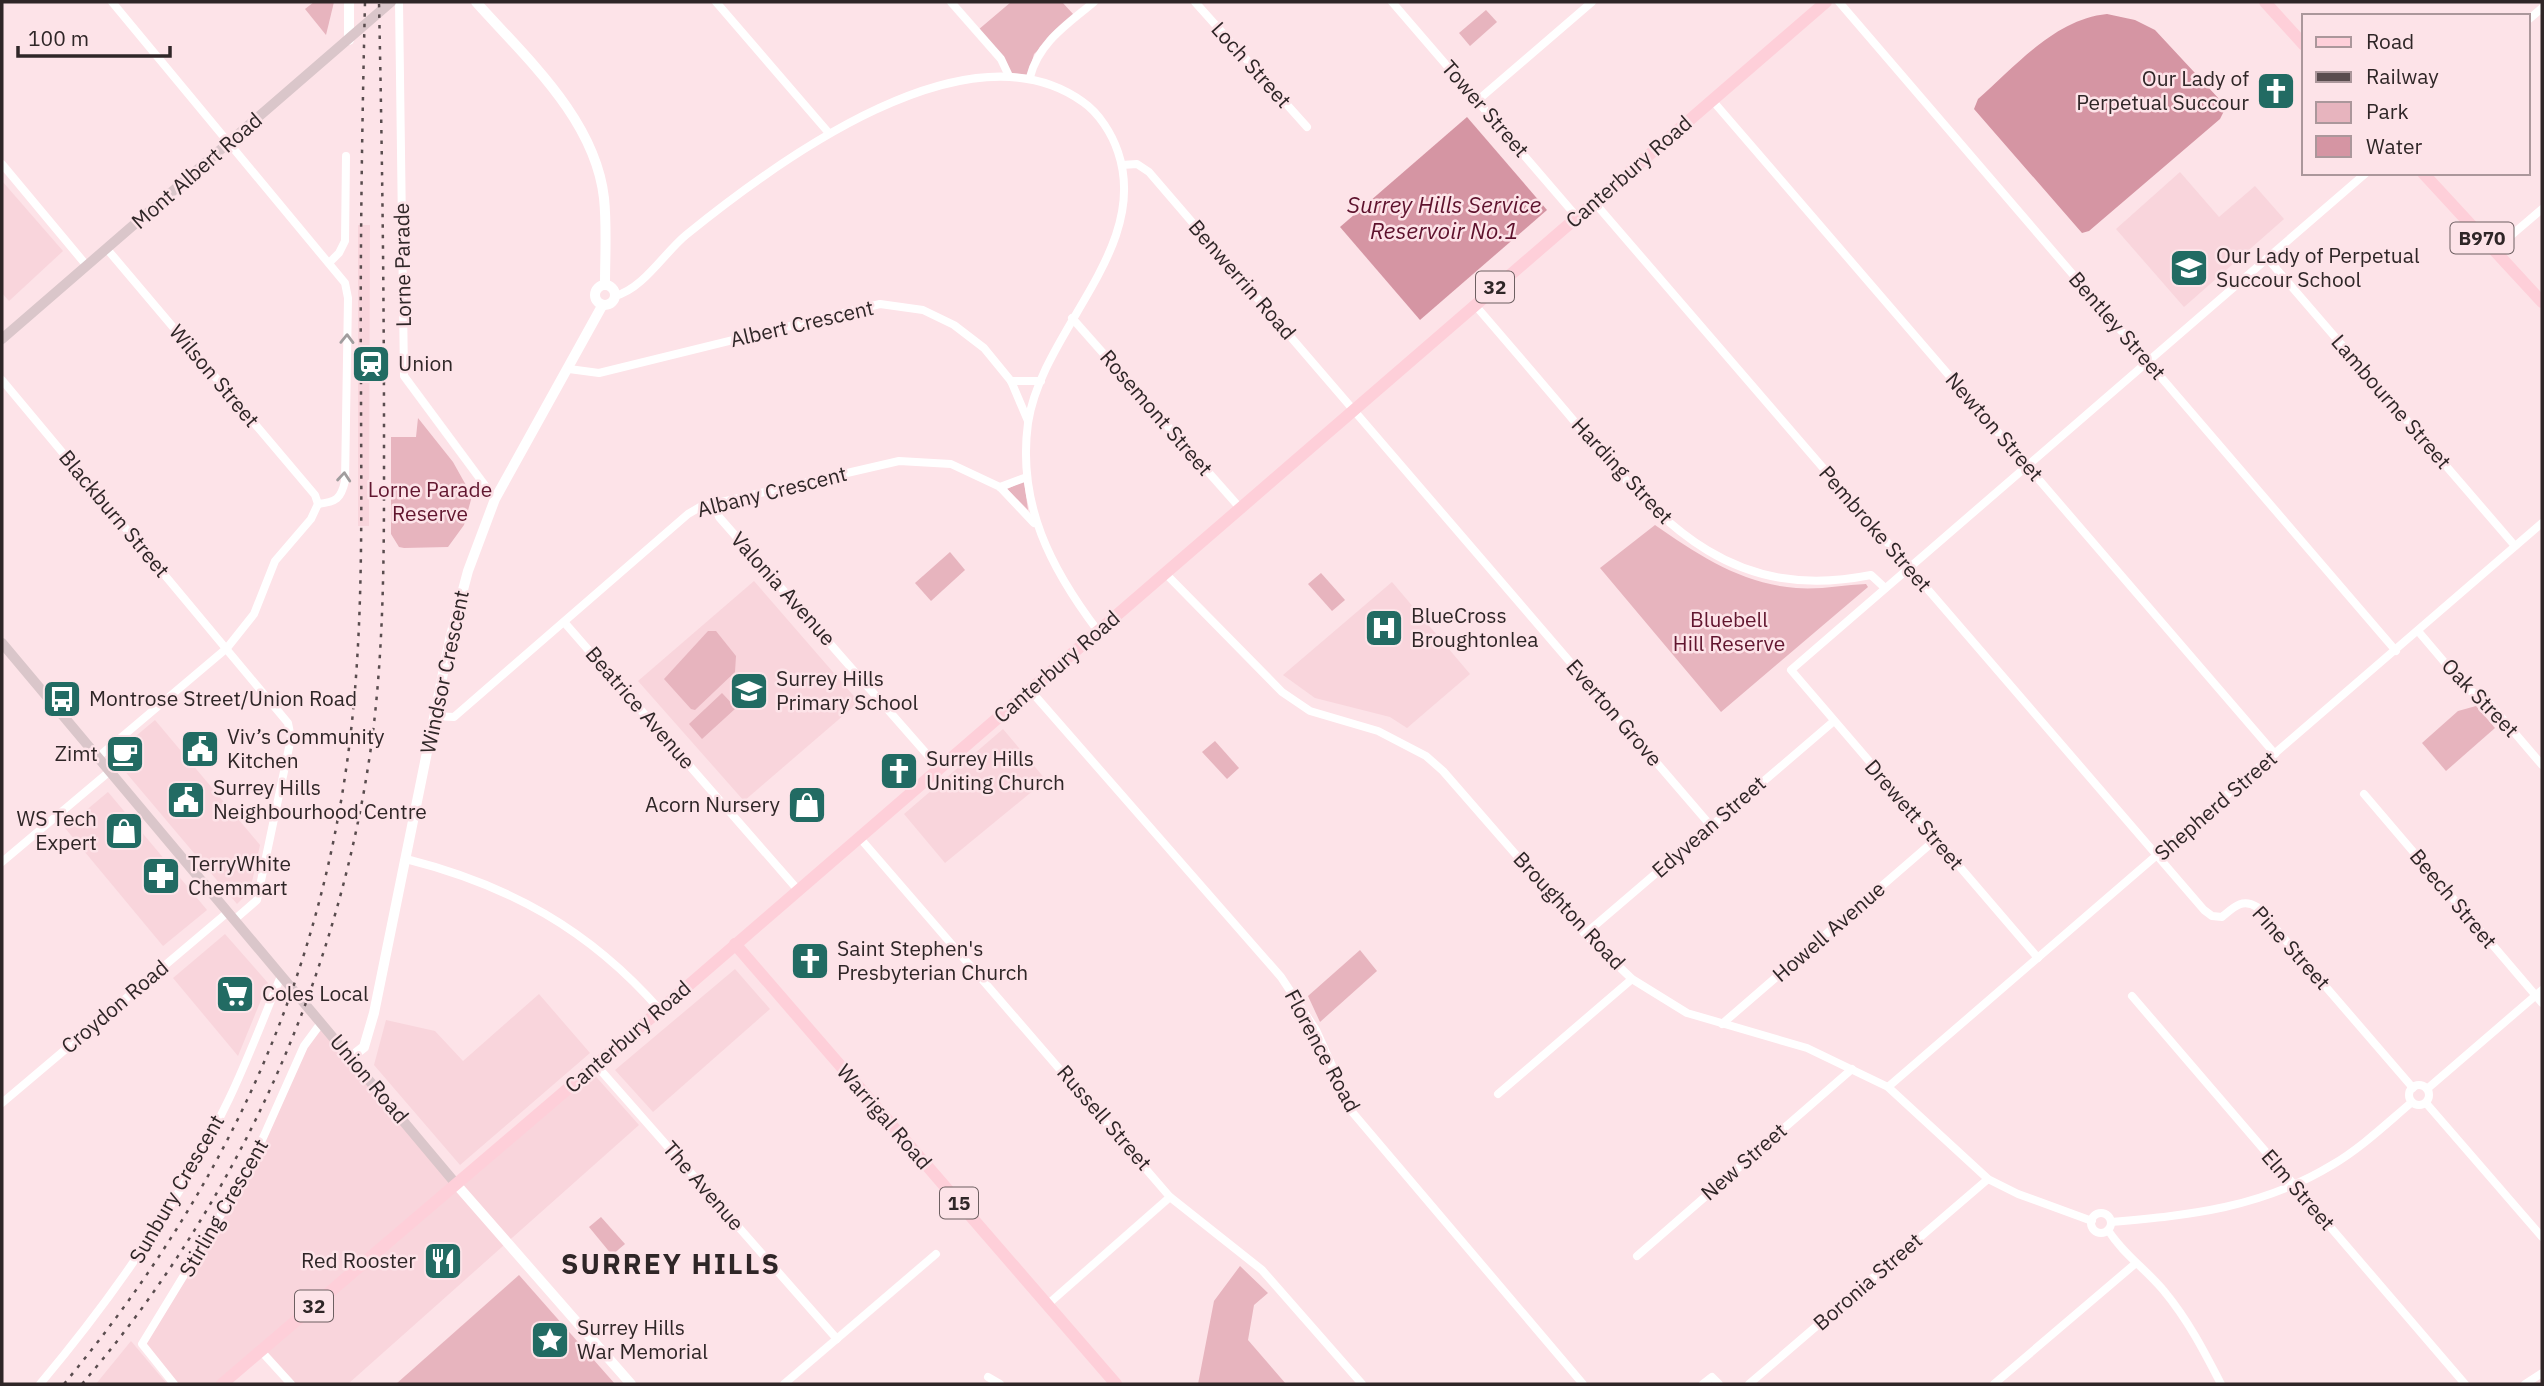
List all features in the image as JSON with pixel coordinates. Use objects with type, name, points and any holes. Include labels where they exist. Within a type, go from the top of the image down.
[{"type":"main road","name":"Mont Albert Road","points":[[2,339],[391,2]]},
{"type":"main road","name":"Canterbury Road","points":[[222,1384],[660,1010],[1826,2]]},
{"type":"main road","points":[[2265,2],[2302,43]]},
{"type":"main road","name":"B970","points":[[2425,175],[2542,302]]},
{"type":"main road","name":"Union Road","points":[[2,643],[456,1184]]},
{"type":"main road","name":"Warrigal Road","points":[[735,944],[1116,1384]]},
{"type":"street","points":[[98,757],[227,648],[254,614],[275,561],[316,512],[318,504],[335,502],[341,496],[345,481],[348,298],[345,283],[112,2]]},
{"type":"street","points":[[349,2],[349,40]]},
{"type":"street","name":"Lorne Parade","points":[[399,2],[404,376],[495,499]]},
{"type":"street","points":[[476,2],[573,117],[592,153],[604,196],[605,285]]},
{"type":"street","points":[[716,2],[828,132]]},
{"type":"street","points":[[951,2],[1001,60],[1009,76]]},
{"type":"street","points":[[1030,77],[1035,57],[1046,43],[1094,2]]},
{"type":"street","name":"Loch Street","points":[[1195,2],[1307,127]]},
{"type":"street","name":"Tower Street","points":[[1392,2],[1577,217]]},
{"type":"street","points":[[1575,2],[1582,10]]},
{"type":"street","points":[[1478,100],[1592,2]]},
{"type":"street","name":"Bentley Street","points":[[1839,2],[2396,650]]},
{"type":"street","points":[[615,296],[611,287],[605,285],[596,290],[595,298],[602,306],[611,302],[615,296],[627,293],[679,241],[747,185],[828,132],[884,106],[941,87],[1009,76],[1030,77],[1063,87],[1090,106],[1113,137],[1122,164],[1125,202],[1115,242],[1072,318],[1041,382],[1028,421],[1027,477],[1036,525],[1047,554],[1069,593],[1098,631]]},
{"type":"street","name":"Newton Street","points":[[1712,100],[2276,754]]},
{"type":"street","points":[[330,262],[343,248],[345,241],[346,156]]},
{"type":"street","points":[[2,164],[87,266]]},
{"type":"street","name":"Benwerrin Road","points":[[1122,164],[1137,164],[1149,172],[1354,410]]},
{"type":"street","points":[[1885,589],[2364,175]]},
{"type":"street","name":"Pembroke Street","points":[[1594,202],[2158,856]]},
{"type":"street","points":[[2494,250],[2542,209]]},
{"type":"street","name":"Wilson Street","points":[[107,249],[315,495],[318,504]]},
{"type":"street","name":"Lambourne Street","points":[[2267,258],[2515,546]]},
{"type":"street","name":"Albert Crescent","points":[[569,369],[599,373],[880,304],[923,310],[954,325],[984,348],[1011,381],[1028,421]]},
{"type":"street","name":"Harding Street","points":[[1475,305],[1635,492],[1692,541],[1726,561],[1765,576],[1801,582],[1841,581],[1871,575],[1885,589]]},
{"type":"street","name":"Windsor Crescent","points":[[350,1058],[364,1047],[374,1013],[434,716],[468,571],[495,499],[602,306]]},
{"type":"street","name":"Rosemont Street","points":[[1072,318],[1240,508]]},
{"type":"street","name":"Blackburn Street","points":[[2,380],[284,716],[291,738],[257,900],[231,916]]},
{"type":"street","points":[[1011,381],[1041,382]]},
{"type":"street","name":"Everton Grove","points":[[1354,410],[1711,826]]},
{"type":"street","name":"Albany Crescent","points":[[434,716],[454,717],[688,514],[714,502],[899,461],[951,464],[1000,487],[1036,525]]},
{"type":"street","points":[[1000,487],[1027,477]]},
{"type":"street","name":"Valonia Avenue","points":[[714,502],[719,517],[940,768]]},
{"type":"street","name":"Shepherd Street","points":[[1888,1087],[2542,523]]},
{"type":"street","name":"Broughton Road","points":[[1165,573],[1282,692],[1310,711],[1386,735],[1417,751],[1443,771],[1585,934],[1632,979],[1687,1013],[1807,1048],[1888,1087],[1988,1179],[2018,1194],[2092,1220]]},
{"type":"street","name":"Drewett Street","points":[[1885,589],[1791,670],[2038,958]]},
{"type":"street","name":"Beatrice Avenue","points":[[564,622],[798,890]]},
{"type":"street","name":"Oak Street","points":[[2418,631],[2468,691],[2484,697],[2542,765]]},
{"type":"street","name":"Florence Road","points":[[1030,690],[1281,976],[1316,1030],[1353,1113],[1583,1384]]},
{"type":"street","name":"Edyvean Street","points":[[1585,934],[1834,721]]},
{"type":"street","points":[[2,862],[110,771]]},
{"type":"street","name":"Beech Street","points":[[2364,794],[2540,996]]},
{"type":"street","name":"Russell Street","points":[[859,837],[1170,1197],[1262,1270],[1362,1384]]},
{"type":"street","name":"Howell Avenue","points":[[1722,1024],[1936,840]]},
{"type":"street","name":"Pine Street","points":[[2158,856],[2212,916],[2222,917],[2238,904],[2249,902],[2258,907],[2413,1088]]},
{"type":"street","points":[[406,859],[463,874],[509,893],[555,919],[613,962],[660,1010]]},
{"type":"street","name":"Croydon Road","points":[[2,1103],[231,916]]},
{"type":"street","name":"Sunbury Crescent","points":[[40,1384],[97,1317],[186,1181],[230,1098],[281,976]]},
{"type":"street","points":[[1498,1094],[1632,979]]},
{"type":"street","name":"Elm Street","points":[[2132,996],[2465,1384]]},
{"type":"street","points":[[2427,1089],[2540,996]]},
{"type":"street","name":"Stirling Crescent","points":[[174,1384],[142,1344],[250,1167],[304,1046],[321,1023]]},
{"type":"street","name":"The Avenue","points":[[596,1065],[837,1339]]},
{"type":"street","name":"New Street","points":[[1637,1256],[1852,1069]]},
{"type":"street","points":[[2421,1086],[2427,1089],[2429,1095],[2426,1103],[2420,1105],[2412,1102],[2409,1096],[2413,1088],[2421,1086]]},
{"type":"street","points":[[2221,1384],[2189,1321],[2118,1246],[2109,1226],[2103,1213],[2097,1214],[2092,1220],[2096,1231],[2109,1226],[2225,1208],[2273,1194],[2333,1165],[2412,1102]]},
{"type":"street","points":[[2426,1103],[2542,1237]]},
{"type":"street","name":"Boronia Street","points":[[1749,1384],[1988,1179]]},
{"type":"street","name":"Union Road","points":[[456,1184],[631,1384]]},
{"type":"street","points":[[1047,1305],[1170,1197]]},
{"type":"street","points":[[784,1384],[936,1254]]},
{"type":"street","points":[[1994,1384],[2136,1263]]},
{"type":"street","points":[[261,1351],[291,1384]]},
{"type":"street","points":[[2525,1384],[2542,1373]]},
{"type":"street","points":[[988,1377],[1000,1384]]},
{"type":"street","points":[[1703,1384],[1712,1377],[1719,1384]]},
{"type":"shaded area","name":"Our Lady of Perpetual Succour School","points":[[2180,172],[2219,217],[2255,186],[2284,219],[2184,307],[2116,229]]},
{"type":"shaded area","points":[[2,181],[63,251],[9,301],[2,293]]},
{"type":"shaded area","points":[[358,225],[370,225],[369,526],[358,526]]},
{"type":"shaded area","name":"Surrey Hills Primary School","points":[[754,581],[859,702],[744,801],[638,681]]},
{"type":"shaded area","name":"BlueCross Broughtonlea","points":[[1392,582],[1470,674],[1407,728],[1390,717],[1315,698],[1283,675]]},
{"type":"shaded area","points":[[155,720],[260,845],[250,891],[237,904],[112,756]]},
{"type":"shaded area","points":[[1003,729],[1046,780],[945,863],[904,814]]},
{"type":"shaded area","points":[[108,792],[207,910],[163,946],[65,828]]},
{"type":"shaded area","name":"Coles Local","points":[[225,934],[268,983],[238,1056],[173,978]]},
{"type":"shaded area","points":[[735,969],[770,1009],[653,1112],[615,1070]]},
{"type":"shaded area","points":[[539,994],[590,1053],[460,1165],[374,1065],[386,1020],[435,1031],[463,1061]]},
{"type":"shaded area","points":[[321,1023],[456,1184],[590,1070],[639,1125],[348,1384],[291,1384],[261,1351],[222,1384],[174,1384],[147,1353],[147,1332],[222,1217],[304,1046]]},
{"type":"shaded area","points":[[131,1341],[167,1384],[96,1384]]},
{"type":"green space","points":[[314,2],[334,2],[326,35],[305,9]]},
{"type":"green space","points":[[1011,2],[1062,2],[1074,15],[1034,54],[1028,75],[1010,73],[978,30]]},
{"type":"green space","points":[[1486,10],[1497,22],[1470,46],[1459,33]]},
{"type":"green space","name":"Lorne Parade Reserve","points":[[418,418],[453,462],[472,496],[464,525],[448,547],[399,547],[391,534],[391,437],[416,437]]},
{"type":"green space","points":[[1024,481],[1028,510],[1007,489]]},
{"type":"green space","name":"Bluebell Hill Reserve","points":[[1655,525],[1704,557],[1757,581],[1796,588],[1866,584],[1868,587],[1721,712],[1600,568]]},
{"type":"green space","points":[[950,552],[965,570],[931,601],[915,583]]},
{"type":"green space","points":[[1321,573],[1345,600],[1332,611],[1308,584]]},
{"type":"green space","points":[[708,631],[716,631],[736,656],[735,672],[695,710],[691,709],[664,679]]},
{"type":"green space","points":[[722,693],[736,708],[702,739],[689,724]]},
{"type":"green space","points":[[2476,706],[2495,728],[2446,771],[2422,743],[2458,711]]},
{"type":"green space","points":[[1215,741],[1239,768],[1227,779],[1202,752]]},
{"type":"green space","points":[[1360,950],[1377,971],[1320,1022],[1308,996]]},
{"type":"green space","points":[[601,1217],[625,1244],[612,1255],[589,1227]]},
{"type":"green space","points":[[1240,1266],[1268,1293],[1254,1305],[1248,1340],[1286,1384],[1198,1384],[1214,1301]]},
{"type":"green space","points":[[519,1275],[615,1384],[396,1384]]},
{"type":"water","points":[[2107,14],[2135,20],[2155,30],[2221,101],[2224,111],[2220,119],[2089,231],[2082,233],[1974,109],[1978,99],[2053,34],[2088,18]]},
{"type":"water","name":"Surrey Hills Service Reservoir No.1","points":[[1467,117],[1547,210],[1420,320],[1340,227]]},
{"type":"railway","points":[[64,1384],[117,1317],[165,1248],[208,1176],[246,1103],[278,1027],[306,949],[328,867],[351,733],[359,633],[365,2]]},
{"type":"railway","points":[[82,1384],[138,1314],[188,1240],[233,1163],[273,1083],[307,1000],[335,915],[357,828],[372,740],[383,587],[384,325],[379,2]]},
{"type":"place","name":"Our Lady of Perpetual Succour","points":[[2276,91]]},
{"type":"place","name":"Our Lady of Perpetual Succour School","points":[[2189,268]]},
{"type":"place","name":"Union","points":[[371,364]]},
{"type":"place","name":"BlueCross Broughtonlea","points":[[1384,628]]},
{"type":"place","name":"Surrey Hills Primary School","points":[[749,691]]},
{"type":"place","name":"Montrose Street/Union Road","points":[[62,699]]},
{"type":"place","name":"Viv’s Community Kitchen","points":[[200,749]]},
{"type":"place","name":"Zimt","points":[[125,754]]},
{"type":"place","name":"Surrey Hills Uniting Church","points":[[899,771]]},
{"type":"place","name":"Surrey Hills Neighbourhood Centre","points":[[186,800]]},
{"type":"place","name":"Acorn Nursery","points":[[807,805]]},
{"type":"place","name":"WS Tech Expert","points":[[124,831]]},
{"type":"place","name":"TerryWhite Chemmart","points":[[161,876]]},
{"type":"place","name":"Saint Stephen's Presbyterian Church","points":[[810,961]]},
{"type":"place","name":"Coles Local","points":[[235,994]]},
{"type":"place","name":"Red Rooster","points":[[443,1261]]},
{"type":"place","name":"Surrey Hills War Memorial","points":[[550,1340]]},
{"type":"district","name":"SURREY HILLS","points":[[671,1264]]}]
